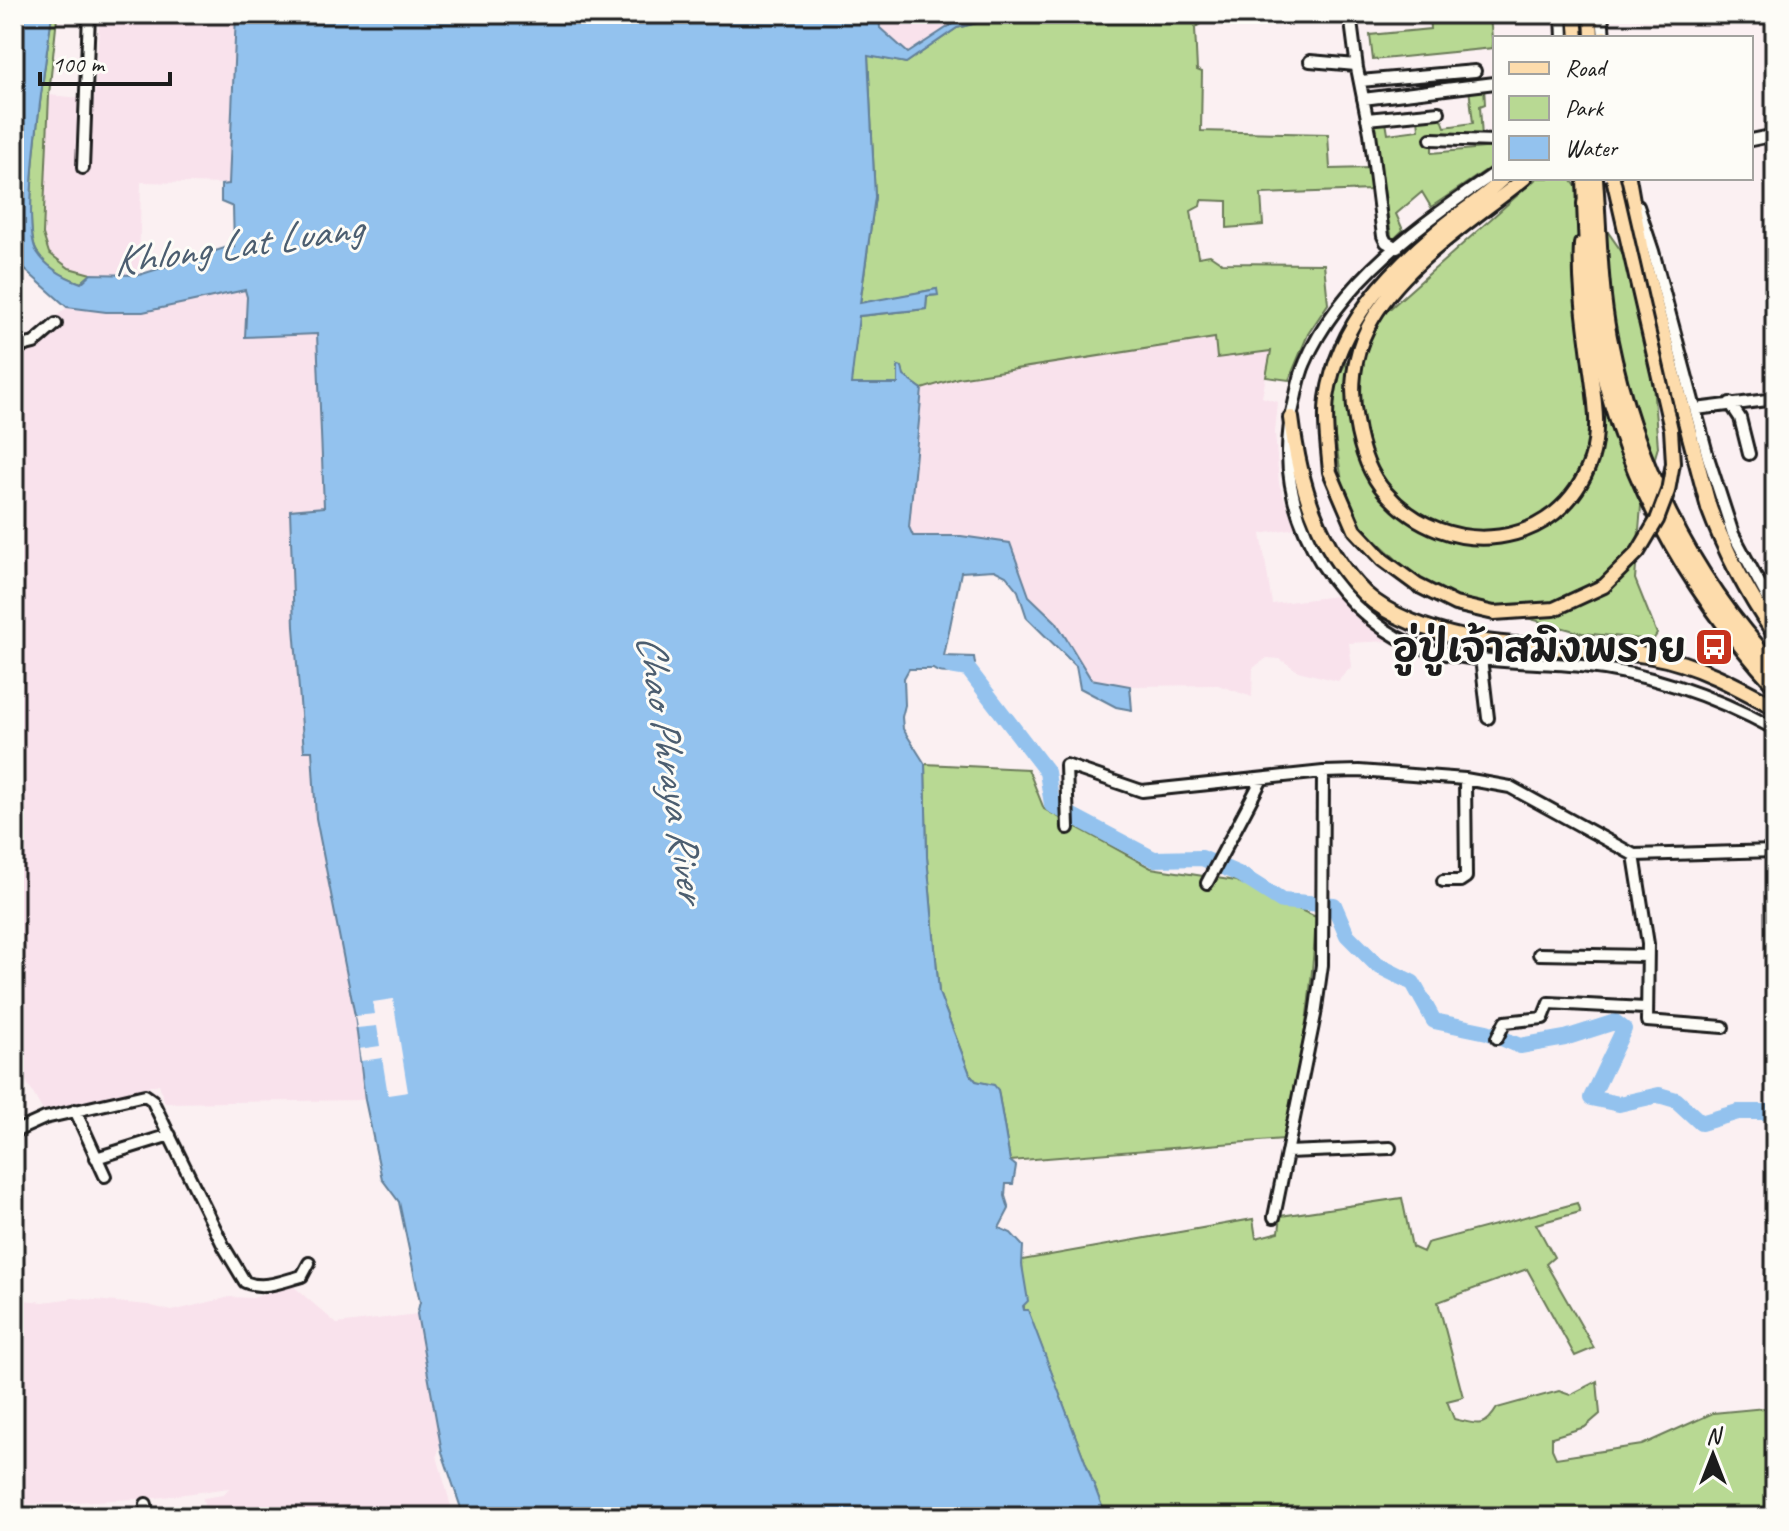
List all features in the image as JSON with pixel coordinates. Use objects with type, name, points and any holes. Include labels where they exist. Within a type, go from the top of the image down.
[{"type":"highway","points":[[1595,180],[1603,295],[1609,335],[1639,443],[1662,500],[1694,561],[1737,622],[1775,666]]},
{"type":"highway","points":[[1628,180],[1641,252],[1709,508],[1723,547],[1775,634]]},
{"type":"highway","points":[[1585,203],[1588,275],[1595,334],[1603,373],[1627,447],[1651,505],[1684,567],[1728,631],[1775,685]]},
{"type":"highway","points":[[1291,418],[1296,460],[1308,503],[1334,553],[1366,594],[1405,620],[1464,638],[1656,656],[1701,671],[1775,707]]},
{"type":"main road","points":[[1575,14],[1577,36]]},
{"type":"main road","points":[[1591,14],[1600,36]]},
{"type":"main road","points":[[1502,180],[1386,278],[1351,327],[1332,373],[1326,432],[1330,472],[1355,530],[1383,560],[1417,585],[1455,604],[1494,613],[1554,609],[1604,586],[1638,552],[1657,520],[1668,491],[1673,463],[1671,429],[1613,180]]},
{"type":"main road","points":[[1523,180],[1425,259],[1392,292],[1367,329],[1354,376],[1353,407],[1359,439],[1370,469],[1385,492],[1408,514],[1434,529],[1458,537],[1496,537],[1531,528],[1561,510],[1581,481],[1593,452],[1596,442],[1595,404],[1580,268],[1584,180]]},
{"type":"street","points":[[83,168],[89,14]]},
{"type":"street","points":[[1350,14],[1383,236],[1386,242],[1397,248]]},
{"type":"street","points":[[1562,14],[1563,36]]},
{"type":"street","points":[[1601,36],[1602,14]]},
{"type":"street","points":[[1310,61],[1356,65]]},
{"type":"street","points":[[1360,81],[1475,71]]},
{"type":"street","points":[[1363,99],[1493,83]]},
{"type":"street","points":[[1367,119],[1439,112]]},
{"type":"street","points":[[1753,140],[1775,135]]},
{"type":"street","points":[[1431,139],[1493,141]]},
{"type":"street","points":[[1493,175],[1370,271],[1328,321],[1304,364],[1287,443],[1289,477],[1298,516],[1316,557],[1338,588],[1365,613],[1397,637],[1431,650],[1639,675],[1686,688],[1731,706],[1775,729]]},
{"type":"street","points":[[1629,180],[1653,251],[1733,534],[1775,612]]},
{"type":"street","points":[[14,348],[34,343],[56,324]]},
{"type":"street","points":[[1696,409],[1775,399]]},
{"type":"street","points":[[1730,403],[1740,418],[1749,454]]},
{"type":"street","points":[[1481,658],[1488,718]]},
{"type":"street","points":[[1068,828],[1066,765],[1142,791],[1359,771],[1465,779],[1510,787],[1634,855],[1775,851]]},
{"type":"street","points":[[1274,1217],[1315,1015],[1322,965],[1323,772]]},
{"type":"street","points":[[1208,880],[1262,779]]},
{"type":"street","points":[[1443,881],[1460,881],[1466,877],[1465,779]]},
{"type":"street","points":[[1634,855],[1648,944],[1645,1018],[1651,1023],[1723,1027]]},
{"type":"street","points":[[1539,954],[1647,956]]},
{"type":"street","points":[[1497,1038],[1502,1027],[1510,1021],[1541,1019],[1551,1002],[1645,1008]]},
{"type":"street","points":[[14,1132],[39,1120],[145,1095],[152,1100],[224,1247],[245,1282],[259,1286],[282,1282],[302,1276],[309,1263]]},
{"type":"street","points":[[75,1110],[105,1176]]},
{"type":"street","points":[[96,1158],[170,1135]]},
{"type":"street","points":[[1287,1152],[1390,1148]]},
{"type":"street","points":[[146,1504],[147,1517]]},
{"type":"shaded area","points":[[100,14],[236,14],[229,184],[141,182],[139,275],[91,274],[69,268],[49,253],[43,234],[49,95],[81,98],[77,170],[89,170]]},
{"type":"shaded area","points":[[879,14],[978,14],[957,21],[908,53],[879,28]]},
{"type":"shaded area","points":[[245,290],[247,297],[317,333],[324,507],[290,510],[294,627],[304,750],[311,751],[316,818],[355,1016],[365,1100],[165,1103],[159,1084],[43,1111],[14,1060],[14,342],[30,340],[67,307],[106,312],[143,312]]},
{"type":"shaded area","points":[[1216,338],[1218,358],[1271,351],[1262,397],[1278,402],[1275,432],[1279,484],[1295,528],[1261,534],[1272,604],[1336,596],[1389,641],[1349,643],[1352,666],[1338,681],[1298,671],[1280,659],[1267,658],[1253,668],[1252,697],[1218,685],[1130,686],[1091,679],[1056,622],[1029,596],[1010,543],[961,536],[913,536],[909,527],[922,389],[958,378]]},
{"type":"shaded area","points":[[292,1285],[337,1324],[417,1314],[440,1445],[437,1456],[454,1517],[205,1517],[203,1498],[223,1495],[229,1488],[156,1498],[14,1505],[14,1299],[43,1302],[74,1298],[148,1305],[172,1311],[230,1297],[253,1298]]},
{"type":"green space","points":[[52,14],[57,17],[49,95],[43,234],[49,253],[69,268],[91,274],[81,283],[62,275],[46,263],[37,252],[32,235],[33,175]]},
{"type":"green space","points":[[1012,14],[1207,14],[1206,19],[1195,28],[1197,70],[1202,72],[1201,131],[1328,134],[1330,169],[1368,168],[1371,190],[1261,194],[1263,225],[1227,228],[1227,201],[1201,200],[1200,206],[1191,211],[1198,257],[1210,255],[1222,263],[1324,264],[1328,304],[1308,334],[1289,380],[1266,377],[1271,351],[1217,358],[1215,338],[958,378],[922,389],[904,376],[902,367],[898,366],[898,384],[850,385],[859,316],[926,309],[927,296],[937,295],[937,289],[860,304],[875,197],[868,55],[906,63],[957,28]]},
{"type":"green space","points":[[1429,14],[1520,14],[1490,17],[1493,48],[1373,60],[1370,35],[1430,29]]},
{"type":"green space","points":[[1484,87],[1485,104],[1480,106],[1482,138],[1439,138],[1432,146],[1432,153],[1493,147],[1493,165],[1431,207],[1422,192],[1396,214],[1403,230],[1392,241],[1373,124],[1386,122],[1388,134],[1419,130],[1418,117],[1440,114],[1445,127],[1473,123],[1469,88]]},
{"type":"green space","points":[[1535,180],[1571,180],[1631,265],[1651,360],[1658,447],[1641,506],[1635,579],[1657,634],[1653,640],[1582,633],[1431,592],[1347,513],[1328,393],[1367,329]]},
{"type":"green space","points":[[925,764],[1028,769],[1044,809],[1151,868],[1236,881],[1316,917],[1305,1028],[1284,1139],[1010,1161],[998,1090],[976,1081],[970,1074],[939,993],[927,857]]},
{"type":"green space","points":[[1402,1198],[1412,1247],[1423,1252],[1427,1243],[1577,1203],[1580,1212],[1536,1224],[1554,1257],[1546,1264],[1594,1348],[1575,1356],[1527,1269],[1438,1302],[1463,1397],[1447,1401],[1454,1419],[1479,1424],[1488,1420],[1497,1408],[1559,1391],[1570,1395],[1597,1381],[1600,1414],[1585,1427],[1552,1437],[1556,1458],[1642,1445],[1713,1413],[1775,1407],[1775,1517],[1106,1517],[1028,1311],[1024,1310],[1022,1260],[1253,1219],[1256,1238],[1279,1232],[1281,1216]]},
{"type":"water","points":[[20,14],[52,14],[33,175],[32,235],[37,252],[46,263],[62,275],[81,283],[91,274],[139,275],[234,247],[233,207],[221,202],[221,185],[229,184],[236,14],[879,14],[880,28],[908,53],[957,21],[978,14],[1012,14],[957,28],[906,63],[868,56],[875,197],[860,303],[937,289],[938,295],[927,296],[926,309],[859,316],[851,384],[898,384],[898,366],[902,367],[904,376],[922,389],[909,527],[913,536],[961,536],[1010,543],[1029,596],[1056,622],[1091,679],[1130,686],[1132,710],[1116,707],[1080,688],[1076,666],[1027,618],[1018,591],[1006,576],[994,570],[961,572],[944,656],[974,657],[975,664],[948,673],[933,669],[909,669],[904,678],[902,717],[903,729],[925,764],[927,857],[939,993],[970,1074],[976,1081],[994,1085],[998,1090],[1010,1161],[1016,1166],[1013,1184],[1006,1184],[1005,1196],[1009,1209],[999,1228],[1011,1233],[1023,1246],[1022,1265],[1028,1301],[1023,1306],[1024,1310],[1028,1310],[1106,1517],[464,1517],[442,1452],[417,1314],[420,1302],[399,1202],[382,1179],[365,1100],[355,1016],[316,818],[312,751],[304,751],[294,627],[290,510],[324,507],[317,334],[245,337],[245,290],[143,312],[106,312],[67,307],[14,260],[14,86],[22,20]]},
{"type":"pier","points":[[393,999],[408,1092],[388,1095],[382,1058],[361,1061],[359,1049],[380,1046],[377,1026],[357,1028],[355,1016],[375,1014],[373,1002]]},
{"type":"waterway","points":[[950,666],[968,669],[1047,772],[1052,805],[1154,859],[1202,858],[1241,875],[1282,901],[1334,905],[1347,935],[1377,965],[1413,983],[1434,1021],[1487,1032],[1520,1046],[1565,1038],[1615,1022],[1624,1029],[1591,1098],[1619,1104],[1659,1095],[1676,1100],[1701,1123],[1738,1112],[1775,1112]]},
{"type":"place","name":"อู่ปู่เจ้าสมิงพราย","points":[[1714,647]]},
{"type":"water label","name":"Khlong Lat Luang","points":[[237,243]]},
{"type":"water label","name":"Chao Phraya River","points":[[673,767]]}]
